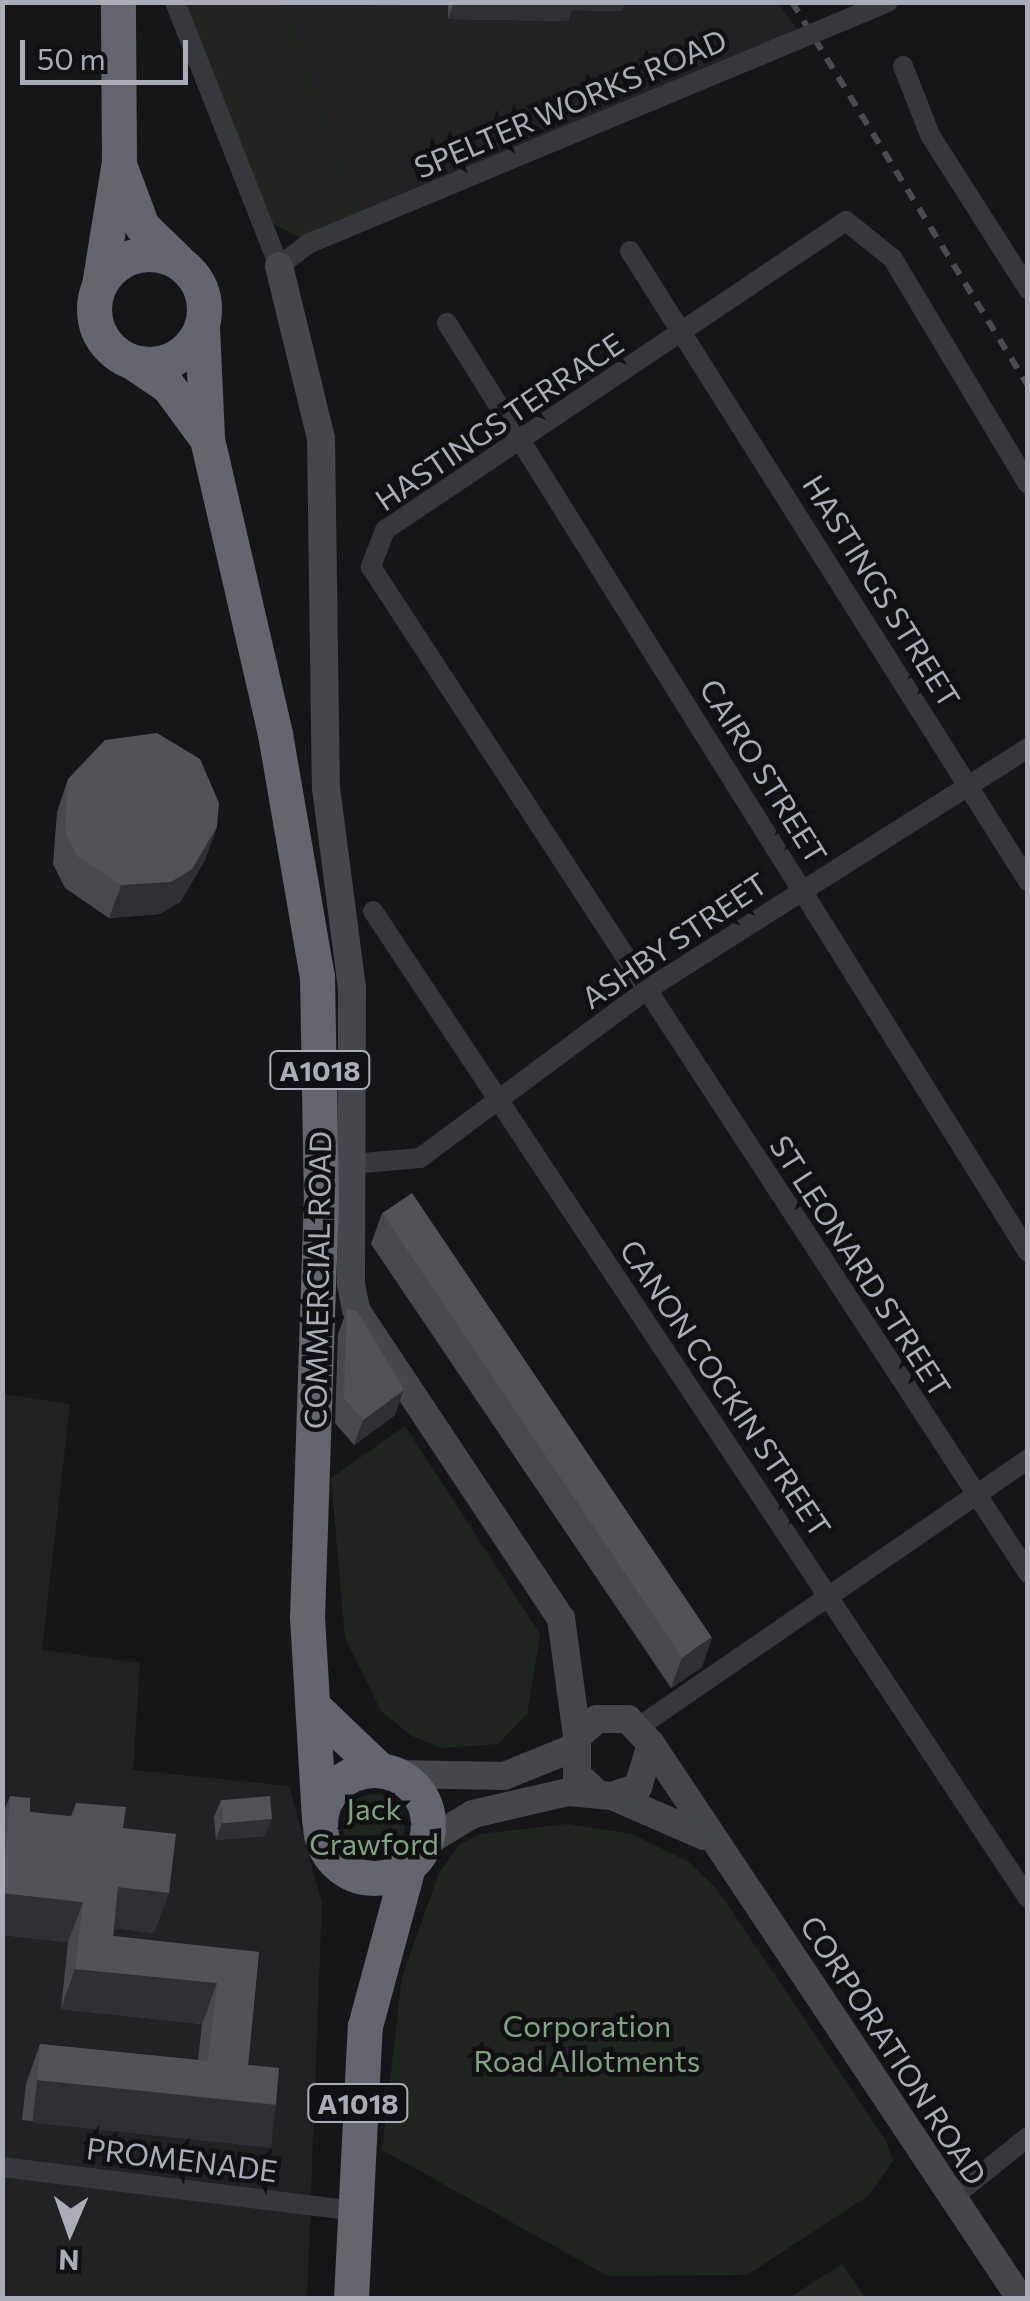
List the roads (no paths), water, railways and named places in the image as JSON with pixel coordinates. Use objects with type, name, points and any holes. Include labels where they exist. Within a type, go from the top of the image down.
[{"type":"highway","points":[[118,2],[119,161],[99,284],[100,336],[134,363],[180,356],[202,328],[203,295],[186,268],[142,226],[119,161]]},
{"type":"highway","points":[[99,284],[124,260],[148,254],[186,268]]},
{"type":"highway","name":"COMMERCIAL ROAD","points":[[202,328],[208,439],[278,752],[316,976],[321,1196],[306,1617],[318,1711],[319,1821]]},
{"type":"highway","name":"COMMERCIAL ROAD","points":[[134,363],[168,386],[208,439]]},
{"type":"highway","points":[[318,1711],[423,1800],[417,1855],[360,1877],[326,1851],[319,1821],[336,1785],[389,1772]]},
{"type":"highway","name":"A1018","points":[[351,2298],[359,2075],[379,1960],[417,1855]]},
{"type":"highway","name":"A1018","points":[[360,1877],[379,1960]]},
{"type":"street","points":[[176,2],[279,266]]},
{"type":"street","name":"SPELTER WORKS ROAD","points":[[279,266],[310,243],[888,2]]},
{"type":"street","points":[[902,66],[930,135],[1028,289]]},
{"type":"street","name":"HASTINGS TERRACE","points":[[645,991],[372,567],[385,530],[846,221],[892,258],[1028,484]]},
{"type":"street","name":"HASTINGS STREET","points":[[630,251],[685,332],[1028,881]]},
{"type":"street","name":"COMMERCIAL ROAD","points":[[279,266],[320,438],[326,788],[352,988],[351,1284],[374,1336]]},
{"type":"street","name":"CAIRO STREET","points":[[447,322],[1028,1252]]},
{"type":"street","name":"ASHBY STREET","points":[[352,1164],[420,1158],[645,991],[1028,748]]},
{"type":"street","name":"CANON COCKIN STREET","points":[[374,911],[496,1104],[834,1599],[1028,1898]]},
{"type":"street","name":"ST LEONARD STREET","points":[[645,991],[1028,1574]]},
{"type":"street","name":"CORPORATION ROAD","points":[[374,1336],[561,1618],[574,1661],[577,1775],[605,1795]]},
{"type":"street","points":[[389,1772],[504,1776],[575,1743],[598,1718],[640,1730],[834,1599],[1028,1459]]},
{"type":"street","name":"CORPORATION ROAD","points":[[574,1661],[640,1730],[709,1839],[1020,2298]]},
{"type":"street","points":[[417,1855],[473,1814],[605,1795],[649,1773],[640,1730]]},
{"type":"street","points":[[605,1795],[709,1839]]},
{"type":"street","points":[[952,2198],[1028,2137]]},
{"type":"street","name":"PROMENADE","points":[[2,2167],[354,2211]]},
{"type":"railway","points":[[792,2],[1028,386]]},
{"type":"park label","name":"Jack Crawford","points":[[374,1825]]},
{"type":"park label","name":"Corporation Road Allotments","points":[[587,2042]]}]
